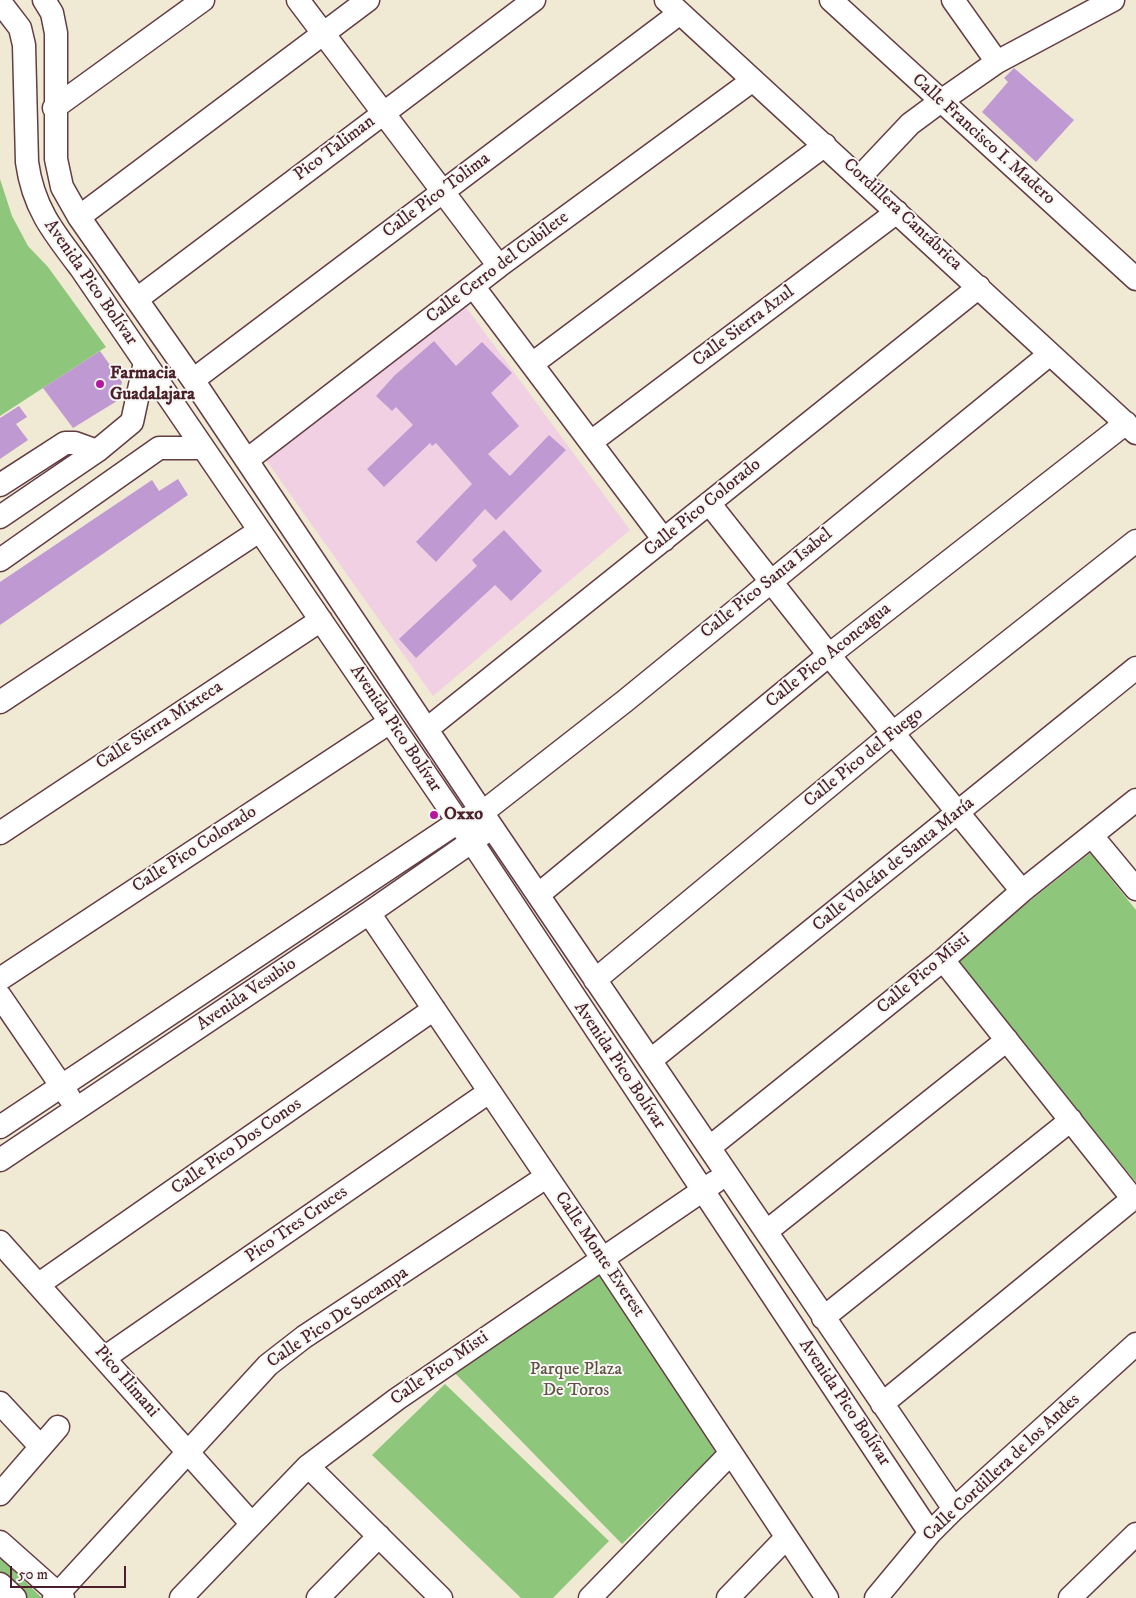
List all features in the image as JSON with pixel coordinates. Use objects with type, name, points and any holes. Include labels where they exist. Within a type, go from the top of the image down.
[{"type":"street","name":"Avenida Pico Bolívar","points":[[45,0],[55,22],[54,108],[56,159],[62,187],[79,217],[193,380],[487,820],[954,1509]]},
{"type":"street","points":[[54,108],[202,0]]},
{"type":"street","points":[[298,0],[499,266]]},
{"type":"street","points":[[79,217],[368,0]]},
{"type":"street","name":"Pico Taliman","points":[[137,299],[534,0]]},
{"type":"street","name":"Calle Francisco I. Madero","points":[[831,0],[1136,279]]},
{"type":"street","points":[[953,0],[997,62]]},
{"type":"street","points":[[860,177],[910,124],[941,101],[997,62],[1113,0]]},
{"type":"street","name":"Avenida Pico Bolívar","points":[[0,2],[20,28],[24,45],[25,142],[30,181],[39,207],[50,227],[80,267],[472,842],[930,1533]]},
{"type":"street","name":"Cordillera Cantábrica","points":[[673,6],[1131,428]]},
{"type":"street","name":"Calle Pico Tolima","points":[[193,380],[444,191],[673,6]]},
{"type":"street","name":"Calle Cerro del Cubilete","points":[[247,460],[499,266],[752,80]]},
{"type":"street","points":[[532,364],[825,145]]},
{"type":"street","name":"Calle Sierra Azul","points":[[591,442],[897,212]]},
{"type":"street","points":[[473,286],[664,540]]},
{"type":"street","name":"Calle Pico Colorado","points":[[427,729],[979,287]]},
{"type":"street","name":"Calle Pico Santa Isabel","points":[[487,820],[625,700],[1050,354]]},
{"type":"street","points":[[0,517],[97,451],[132,422],[145,362]]},
{"type":"street","points":[[132,422],[159,448]]},
{"type":"street","name":"Calle Pico Aconcagua","points":[[538,895],[829,655],[1131,428]]},
{"type":"street","points":[[0,485],[66,443],[70,442],[97,451]]},
{"type":"street","points":[[0,560],[159,448],[203,448]]},
{"type":"street","points":[[709,503],[829,655],[1022,891]]},
{"type":"street","points":[[0,702],[260,531]]},
{"type":"street","name":"Calle Pico del Fuego","points":[[596,980],[893,734],[1136,541]]},
{"type":"street","name":"Calle Sierra Mixteca","points":[[0,833],[321,620]]},
{"type":"street","name":"Calle Volcán de Santa María","points":[[651,1060],[960,813],[1136,668]]},
{"type":"street","name":"Calle Pico Colorado","points":[[0,979],[390,722]]},
{"type":"street","name":"Calle Pico Misti","points":[[710,1147],[943,960],[1022,891],[1136,800]]},
{"type":"street","name":"Avenida Vesubio","points":[[0,1127],[458,822],[487,820]]},
{"type":"street","name":"Avenida Vesubio","points":[[0,1160],[472,842],[487,820]]},
{"type":"street","points":[[1092,836],[1136,889]]},
{"type":"street","name":"Calle Monte Everest","points":[[368,913],[602,1258],[827,1598]]},
{"type":"street","points":[[882,1404],[1134,1197],[943,960]]},
{"type":"street","points":[[0,996],[76,1108]]},
{"type":"street","name":"Calle Pico Dos Conos","points":[[39,1284],[434,1010]]},
{"type":"street","points":[[767,1231],[1006,1040]]},
{"type":"street","name":"Pico Tres Cruces","points":[[104,1358],[489,1092]]},
{"type":"street","points":[[823,1318],[1071,1120]]},
{"type":"street","name":"Calle Pico Misti","points":[[181,1598],[251,1523],[308,1466],[397,1399],[728,1174]]},
{"type":"street","name":"Calle Pico De Socampa","points":[[58,1596],[253,1379],[284,1351],[546,1177]]},
{"type":"street","name":"Pico Ilimani","points":[[0,1242],[251,1523]]},
{"type":"street","name":"Calle Cordillera de los Andes","points":[[876,1598],[930,1533],[954,1509],[1136,1344]]},
{"type":"street","points":[[0,1403],[40,1446]]},
{"type":"street","points":[[0,1494],[58,1427]]},
{"type":"street","points":[[590,1598],[731,1453]]},
{"type":"street","points":[[308,1466],[441,1598]]},
{"type":"street","points":[[1070,1598],[1136,1534]]},
{"type":"street","points":[[318,1598],[379,1536]]},
{"type":"street","points":[[728,1598],[786,1538]]},
{"type":"street","points":[[0,1542],[58,1596]]},
{"type":"street","points":[[0,1584],[15,1598]]},
{"type":"shaded area","points":[[466,307],[630,530],[433,696],[266,460]]},
{"type":"green space","points":[[0,179],[12,216],[28,246],[48,267],[106,347],[0,416]]},
{"type":"green space","points":[[1090,853],[1136,910],[1136,1182],[952,963]]},
{"type":"green space","name":"Parque Plaza De Toros","points":[[598,1266],[719,1449],[622,1544],[447,1365]]},
{"type":"green space","points":[[445,1384],[609,1541],[553,1598],[521,1598],[372,1455]]},
{"type":"green space","points":[[0,1557],[42,1598],[22,1598],[0,1577]]},
{"type":"building","points":[[1014,68],[1074,120],[1036,162],[982,112],[1008,82],[1004,78]]},
{"type":"building","points":[[434,341],[456,366],[482,342],[512,373],[491,393],[519,426],[488,454],[510,476],[549,435],[566,450],[496,520],[485,509],[436,562],[416,542],[472,484],[436,443],[432,446],[430,443],[384,487],[367,469],[413,425],[396,407],[392,411],[376,396],[394,376]]},
{"type":"building","points":[[100,351],[122,382],[117,401],[73,428],[43,388]]},
{"type":"building","points":[[19,406],[27,417],[16,424],[28,440],[0,459],[0,418]]},
{"type":"building","points":[[178,479],[188,495],[0,625],[0,582],[152,480],[159,491]]},
{"type":"building","points":[[504,530],[542,571],[511,601],[495,585],[416,658],[399,639],[477,566],[472,560]]},
{"type":"place","name":"Farmacia Guadalajara","points":[[100,384]]},
{"type":"place","name":"Oxxo","points":[[434,815]]}]
